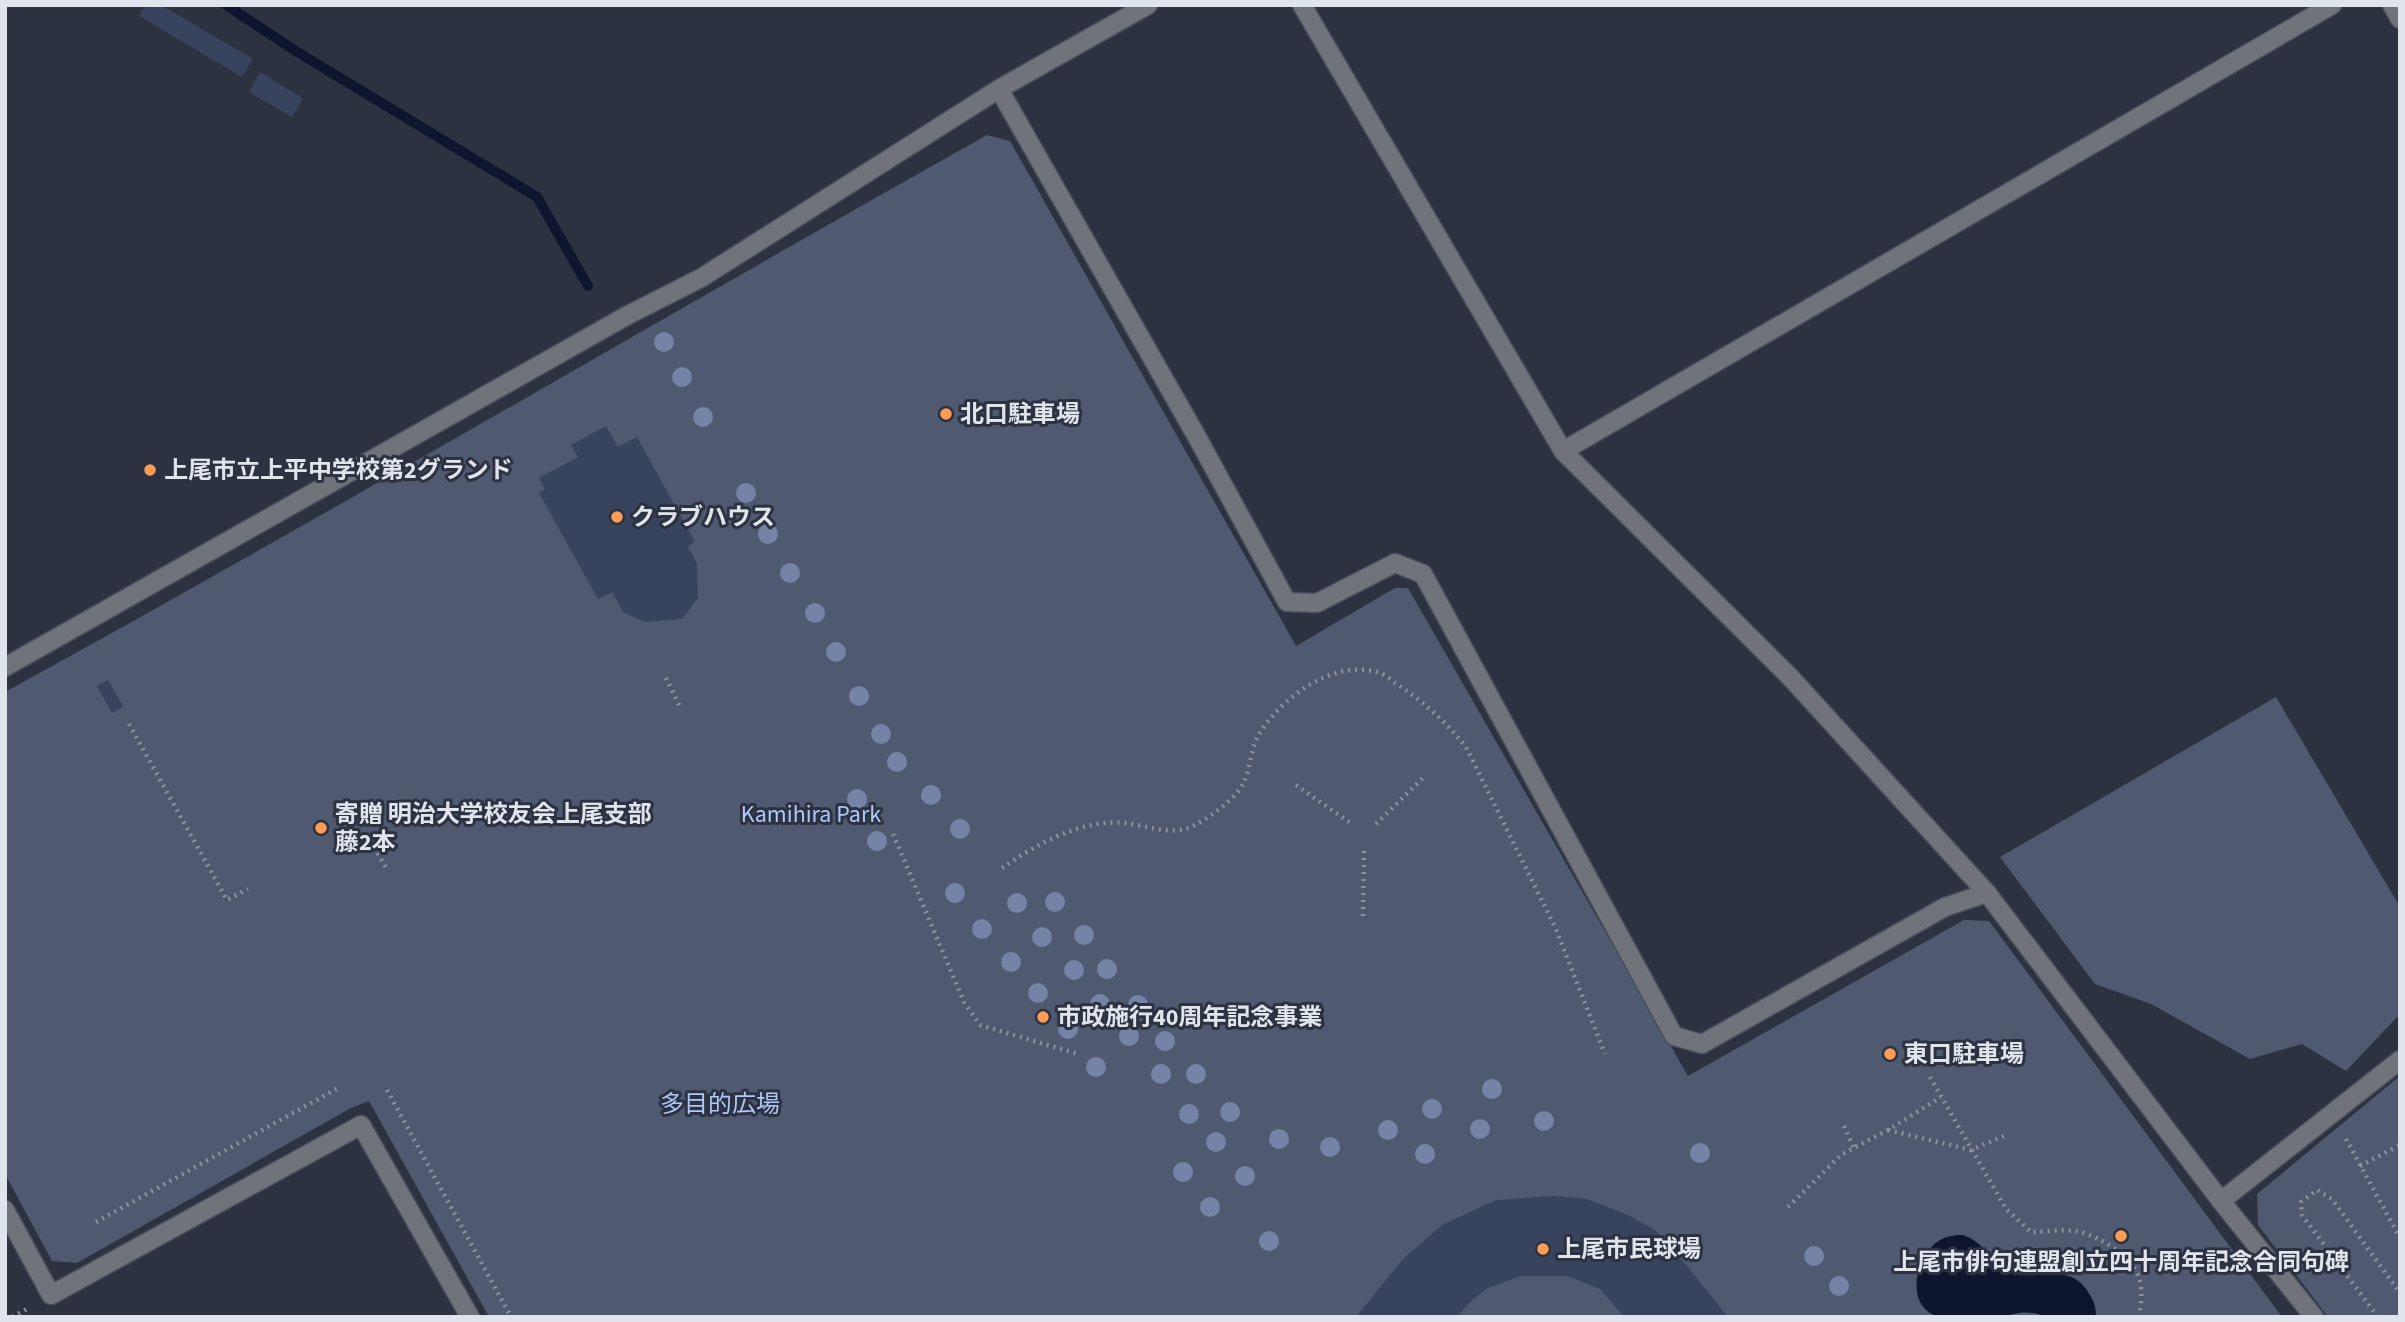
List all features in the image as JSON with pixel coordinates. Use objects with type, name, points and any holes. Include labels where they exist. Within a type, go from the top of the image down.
[{"type":"street","points":[[5,667],[617,322],[701,278],[999,89],[1148,5]]},
{"type":"street","points":[[1302,5],[1563,451],[1791,678],[1987,893],[2221,1201],[2314,1317]]},
{"type":"street","points":[[1563,451],[2332,5]]},
{"type":"street","points":[[2392,5],[2400,19]]},
{"type":"street","points":[[999,89],[1197,437],[1287,602],[1317,603],[1395,563],[1423,574],[1674,1036],[1702,1044],[1945,907],[1987,893]]},
{"type":"street","points":[[2221,1201],[2400,1060]]},
{"type":"street","points":[[5,1210],[51,1295],[361,1125],[470,1317]]},
{"type":"path","points":[[1002,868],[1030,848],[1082,827],[1124,823],[1152,830],[1187,829],[1212,816],[1244,785],[1259,734],[1277,710],[1317,680],[1346,670],[1378,672],[1410,692],[1445,721],[1466,747],[1555,927],[1605,1054]]},
{"type":"path","points":[[666,678],[679,705]]},
{"type":"path","points":[[130,724],[228,900],[248,889]]},
{"type":"path","points":[[1376,824],[1426,775]]},
{"type":"path","points":[[1296,785],[1352,824]]},
{"type":"path","points":[[893,834],[964,1002],[980,1025],[1078,1054]]},
{"type":"path","points":[[374,848],[388,871]]},
{"type":"path","points":[[1363,916],[1364,848]]},
{"type":"path","points":[[1930,1077],[2006,1209],[2031,1232],[2076,1231],[2105,1243],[2128,1260],[2139,1278],[2139,1317]]},
{"type":"path","points":[[96,1222],[340,1087]]},
{"type":"path","points":[[387,1090],[511,1317]]},
{"type":"path","points":[[1787,1207],[1842,1154],[1888,1130],[1941,1097]]},
{"type":"path","points":[[2332,1113],[2400,1238]]},
{"type":"path","points":[[1844,1126],[1854,1148]]},
{"type":"path","points":[[1888,1130],[1971,1150],[2006,1135]]},
{"type":"path","points":[[2360,1166],[2400,1145]]},
{"type":"path","points":[[2378,1317],[2302,1215],[2301,1202],[2317,1190],[2332,1199],[2400,1293]]},
{"type":"green space","name":"Kamihira Park","points":[[987,135],[1010,141],[1296,646],[1395,588],[1408,588],[1688,1076],[1964,920],[1989,921],[2282,1317],[489,1317],[369,1101],[351,1108],[77,1263],[52,1261],[5,1174],[5,692]]},
{"type":"green space","points":[[2276,697],[2400,907],[2400,1014],[2346,1071],[2302,1044],[2250,1059],[2151,1004],[2095,984],[2000,857]]},
{"type":"green space","points":[[2400,1076],[2400,1317],[2328,1317],[2258,1225],[2257,1194]]},
{"type":"shaded area","points":[[1963,1235],[1976,1242],[2009,1271],[2029,1275],[2061,1275],[2080,1282],[2093,1301],[2096,1317],[2044,1317],[2024,1312],[2004,1317],[1952,1318],[1939,1317],[1928,1312],[1917,1293],[1923,1259],[1929,1249],[1940,1240]]},
{"type":"building","points":[[146,5],[161,5],[253,59],[242,77],[139,16]]},
{"type":"building","points":[[260,72],[303,98],[292,117],[249,92]]},
{"type":"building","name":"クラブハウス","points":[[606,426],[618,447],[637,437],[695,542],[688,546],[697,564],[698,598],[682,619],[645,622],[623,612],[612,592],[598,599],[539,493],[545,489],[539,478],[578,457],[571,445]]},
{"type":"building","points":[[108,680],[123,706],[112,713],[97,686]]},
{"type":"building","points":[[1554,1196],[1587,1199],[1628,1215],[1655,1230],[1728,1317],[1624,1317],[1600,1289],[1567,1276],[1521,1276],[1488,1288],[1472,1300],[1457,1317],[1356,1317],[1402,1260],[1442,1225],[1496,1200]]},
{"type":"waterway","points":[[226,5],[299,53],[537,197],[588,286]]},
{"type":"place","name":"北口駐車場","points":[[946,414]]},
{"type":"place","name":"上尾市立上平中学校第2グランド","points":[[150,470]]},
{"type":"place","name":"クラブハウス","points":[[617,517]]},
{"type":"place","name":"寄贈 明治大学校友会上尾支部 藤2本","points":[[321,828]]},
{"type":"place","name":"市政施行40周年記念事業","points":[[1043,1017]]},
{"type":"place","name":"東口駐車場","points":[[1890,1054]]},
{"type":"place","name":"上尾市俳句連盟創立四十周年記念合同句碑","points":[[2121,1236]]},
{"type":"place","name":"上尾市民球場","points":[[1543,1249]]},
{"type":"park label","name":"多目的広場","points":[[720,1104]]}]
